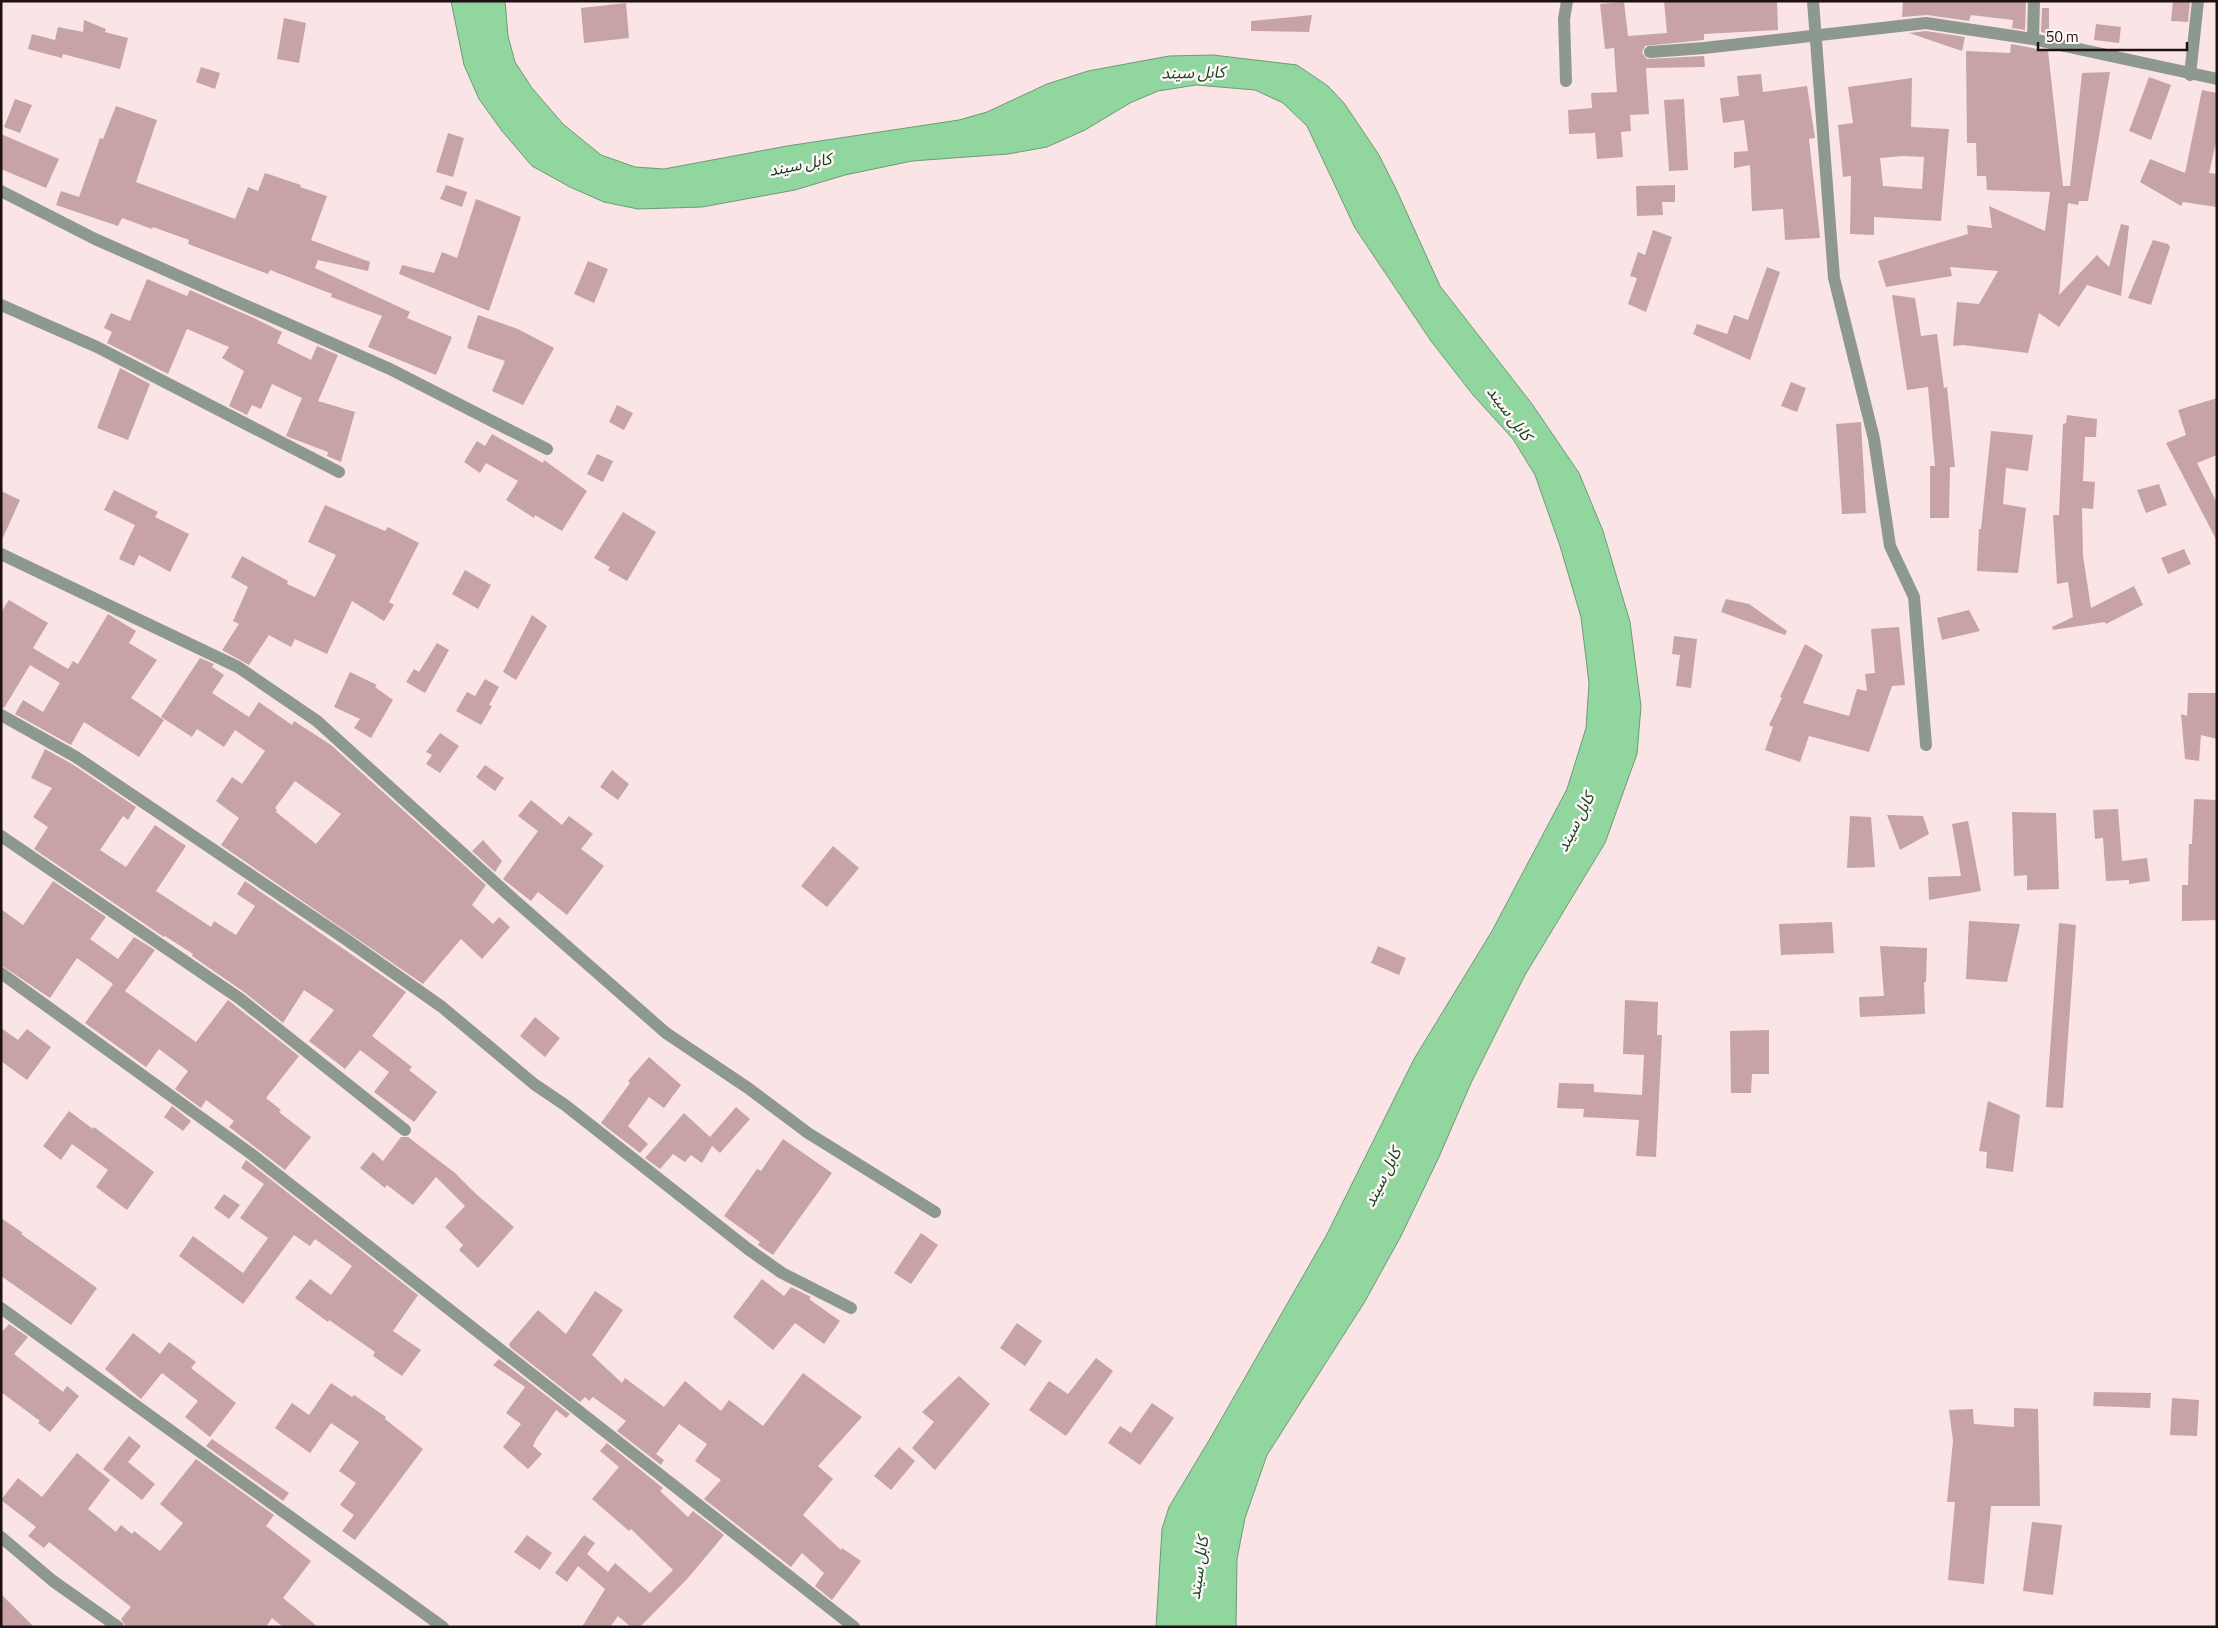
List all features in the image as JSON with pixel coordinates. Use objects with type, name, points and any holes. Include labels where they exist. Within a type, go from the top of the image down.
[{"type":"street","points":[[1566,81],[1564,19],[1568,1]]},
{"type":"street","points":[[1813,1],[1834,278],[1874,439],[1890,546],[1914,597],[1926,745]]},
{"type":"street","points":[[2033,39],[2034,1]]},
{"type":"street","points":[[2190,75],[2198,1]]},
{"type":"street","points":[[1650,52],[1817,36],[1926,22],[2033,39],[2190,75],[2217,79]]},
{"type":"street","points":[[1,191],[95,239],[390,369],[546,449]]},
{"type":"street","points":[[1,305],[96,347],[339,472]]},
{"type":"street","points":[[1,554],[238,667],[317,721],[512,898],[666,1033],[748,1088],[808,1133],[935,1212]]},
{"type":"street","points":[[1,715],[109,779],[344,938],[442,1007],[534,1084],[565,1105],[748,1249],[782,1273],[851,1308]]},
{"type":"street","points":[[1,836],[238,998],[405,1130]]},
{"type":"street","points":[[1,973],[250,1153],[854,1627]]},
{"type":"street","points":[[1,1308],[443,1627]]},
{"type":"street","points":[[1,1537],[53,1580],[118,1627]]},
{"type":"water","name":"کابل سيند","points":[[451,1],[505,1],[508,36],[515,62],[532,88],[563,124],[601,155],[635,167],[664,169],[787,146],[959,120],[987,112],[1047,84],[1088,71],[1169,56],[1213,55],[1297,65],[1328,86],[1344,103],[1379,155],[1440,286],[1532,404],[1579,473],[1603,531],[1630,622],[1641,706],[1637,754],[1605,843],[1525,975],[1471,1083],[1439,1157],[1401,1236],[1364,1303],[1267,1455],[1245,1518],[1237,1559],[1236,1627],[1156,1627],[1162,1529],[1169,1507],[1326,1236],[1414,1059],[1492,931],[1567,789],[1586,728],[1589,683],[1581,617],[1560,546],[1535,475],[1513,439],[1473,395],[1431,341],[1355,228],[1307,126],[1283,103],[1255,90],[1196,85],[1158,91],[1130,103],[1085,130],[1047,147],[1008,154],[912,161],[845,175],[795,190],[702,207],[638,209],[604,202],[570,187],[532,166],[502,131],[479,99],[464,65]]},
{"type":"building","points":[[1664,1],[1777,1],[1778,30],[1704,34],[1704,40],[1645,46],[1642,53],[1647,59],[1704,56],[1705,67],[1646,68],[1649,114],[1630,115],[1631,131],[1621,132],[1623,157],[1597,159],[1595,133],[1569,134],[1568,110],[1592,108],[1591,93],[1617,92],[1614,48],[1605,49],[1600,4],[1624,2],[1628,36],[1667,33]]},
{"type":"building","points":[[1903,1],[2026,1],[2025,30],[2012,28],[2013,20],[1971,15],[1969,21],[1927,15],[1902,17]]},
{"type":"building","points":[[2173,1],[2190,1],[2188,22],[2171,21]]},
{"type":"building","points":[[626,3],[629,38],[584,43],[581,8]]},
{"type":"building","points":[[2042,8],[2049,8],[2049,34],[2041,32]]},
{"type":"building","points":[[1312,15],[1309,32],[1251,31],[1251,21]]},
{"type":"building","points":[[284,18],[306,23],[299,63],[277,59]]},
{"type":"building","points":[[84,20],[106,29],[105,32],[128,38],[120,69],[63,54],[62,58],[28,49],[32,34],[55,40],[58,27],[83,32]]},
{"type":"building","points":[[2096,24],[2121,27],[2119,43],[2094,40]]},
{"type":"building","points":[[1926,31],[1965,37],[1962,51],[1909,33]]},
{"type":"building","points":[[2011,44],[2048,51],[2063,186],[2070,186],[2082,73],[2110,72],[2088,201],[2079,201],[2078,205],[2068,203],[2059,295],[2097,255],[2109,267],[2121,224],[2129,226],[2121,296],[2087,285],[2059,327],[2039,313],[2028,353],[1963,345],[1953,346],[1957,302],[1979,304],[1998,271],[1950,267],[1952,276],[1886,287],[1878,261],[1968,234],[1967,225],[1992,228],[1989,206],[2045,231],[2050,192],[1987,190],[1986,176],[1977,176],[1976,143],[1967,143],[1966,51],[2010,53]]},
{"type":"building","points":[[201,67],[220,73],[215,89],[196,82]]},
{"type":"building","points":[[1761,74],[1763,92],[1807,86],[1815,138],[1809,139],[1820,238],[1785,240],[1783,209],[1752,211],[1750,165],[1734,168],[1734,152],[1748,151],[1744,120],[1723,123],[1720,98],[1739,96],[1737,76]]},
{"type":"building","points":[[2149,77],[2171,85],[2151,140],[2129,131]]},
{"type":"building","points":[[1912,78],[1911,127],[1949,129],[1941,221],[1874,217],[1874,235],[1850,234],[1851,176],[1843,177],[1838,125],[1853,123],[1848,87]],"holes":[[[1924,157],[1922,189],[1883,186],[1880,158]]]},
{"type":"building","points":[[2202,90],[2217,93],[2217,138],[2209,173],[2217,174],[2217,207],[2183,202],[2181,206],[2140,182],[2150,159],[2185,173]]},
{"type":"building","points":[[15,99],[32,105],[20,133],[4,127]]},
{"type":"building","points":[[1684,99],[1688,170],[1669,171],[1664,100]]},
{"type":"building","points":[[116,106],[157,120],[136,182],[235,219],[248,187],[258,191],[265,173],[327,196],[311,240],[370,262],[368,271],[318,260],[315,268],[410,312],[407,318],[452,337],[436,375],[368,347],[382,316],[331,297],[332,294],[270,270],[268,274],[188,244],[189,240],[153,227],[152,229],[122,218],[118,226],[56,205],[61,191],[79,197],[100,138],[103,139]]},
{"type":"building","points":[[448,133],[464,138],[453,177],[436,172]]},
{"type":"building","points":[[1,134],[59,159],[46,188],[1,169]]},
{"type":"building","points":[[446,185],[467,192],[462,207],[440,199]]},
{"type":"building","points":[[1675,185],[1675,202],[1662,202],[1663,215],[1637,216],[1636,186]]},
{"type":"building","points":[[476,199],[521,217],[489,311],[399,274],[402,265],[434,273],[442,252],[457,258]]},
{"type":"building","points":[[1653,230],[1672,237],[1646,312],[1628,304],[1637,278],[1630,276],[1638,252],[1645,255]]},
{"type":"building","points":[[2153,240],[2168,244],[2170,247],[2151,305],[2128,298]]},
{"type":"building","points":[[588,261],[608,269],[594,303],[574,294]]},
{"type":"building","points":[[1767,267],[1780,272],[1750,360],[1693,334],[1697,324],[1727,334],[1734,315],[1748,320]]},
{"type":"building","points":[[147,279],[187,296],[190,290],[256,319],[282,332],[277,343],[311,360],[317,346],[338,355],[318,401],[355,412],[341,462],[327,456],[328,452],[286,436],[302,398],[272,384],[261,409],[252,405],[247,415],[229,406],[244,371],[222,358],[229,347],[187,329],[168,374],[107,343],[112,332],[104,328],[111,313],[130,321]]},
{"type":"building","points":[[1892,295],[1915,298],[1921,336],[1937,334],[1944,388],[1947,387],[1955,467],[1950,467],[1949,518],[1930,518],[1930,466],[1935,466],[1928,387],[1907,390]]},
{"type":"building","points":[[478,315],[518,329],[554,348],[523,405],[492,391],[505,361],[467,348]]},
{"type":"building","points":[[120,368],[150,384],[128,440],[97,428]]},
{"type":"building","points":[[1791,382],[1806,388],[1797,412],[1781,406]]},
{"type":"building","points":[[2217,398],[2217,455],[2197,463],[2217,503],[2217,541],[2166,443],[2186,435],[2178,410]]},
{"type":"building","points":[[617,405],[633,413],[624,430],[609,422]]},
{"type":"building","points":[[2067,415],[2097,419],[2096,437],[2085,437],[2083,481],[2095,482],[2093,509],[2082,508],[2083,556],[2091,608],[2134,586],[2143,605],[2106,624],[2105,622],[2053,630],[2052,627],[2073,617],[2068,582],[2057,584],[2053,515],[2059,515],[2063,424],[2066,423]]},
{"type":"building","points":[[1861,422],[1866,513],[1842,514],[1836,424]]},
{"type":"building","points":[[1991,431],[2033,435],[2028,471],[2006,468],[2003,504],[2026,508],[2018,573],[1977,571],[1979,529],[1981,529]]},
{"type":"building","points":[[492,434],[543,463],[544,460],[587,491],[562,531],[535,515],[534,518],[506,500],[518,481],[486,463],[480,473],[464,462],[477,441],[485,446]]},
{"type":"building","points":[[597,454],[613,461],[603,482],[587,474]]},
{"type":"building","points":[[2159,484],[2167,505],[2146,513],[2137,490]]},
{"type":"building","points":[[114,490],[158,512],[155,517],[189,534],[170,572],[139,555],[134,566],[119,559],[135,525],[104,510]]},
{"type":"building","points":[[1,491],[20,500],[1,542]]},
{"type":"building","points":[[325,505],[385,531],[388,527],[419,543],[389,602],[394,605],[384,621],[352,601],[327,654],[295,639],[291,647],[269,635],[249,665],[222,650],[239,624],[233,621],[248,587],[231,577],[242,556],[288,581],[287,584],[315,597],[336,555],[308,542]]},
{"type":"building","points":[[623,512],[656,532],[627,581],[608,570],[610,567],[594,558]]},
{"type":"building","points":[[2184,549],[2191,564],[2168,574],[2161,558]]},
{"type":"building","points":[[465,570],[491,585],[478,609],[452,594]]},
{"type":"building","points":[[1726,599],[1749,604],[1787,631],[1785,635],[1721,612]]},
{"type":"building","points":[[9,600],[48,623],[33,648],[68,669],[73,661],[78,664],[108,614],[136,631],[129,643],[157,660],[131,698],[164,720],[139,757],[84,722],[71,745],[15,714],[23,700],[43,712],[60,683],[30,665],[4,708],[1,707],[1,612]]},
{"type":"building","points":[[1969,610],[1980,631],[1942,640],[1937,618]]},
{"type":"building","points":[[532,615],[547,626],[516,680],[503,672]]},
{"type":"building","points":[[1899,627],[1905,685],[1892,686],[1869,752],[1809,736],[1800,762],[1765,750],[1773,727],[1769,725],[1805,644],[1823,655],[1803,703],[1849,716],[1857,689],[1867,691],[1865,674],[1875,673],[1871,629]]},
{"type":"building","points":[[1674,636],[1697,639],[1691,688],[1676,686],[1680,655],[1672,654]]},
{"type":"building","points":[[437,643],[449,650],[425,693],[406,682],[414,669],[419,672]]},
{"type":"building","points":[[200,658],[214,664],[212,667],[224,675],[212,693],[249,717],[259,702],[292,725],[294,721],[331,745],[486,885],[472,905],[493,924],[499,917],[510,927],[482,959],[461,939],[423,984],[221,845],[239,818],[216,801],[232,777],[242,784],[265,751],[235,730],[224,747],[197,729],[192,737],[161,717]],"holes":[[[295,781],[341,814],[316,844],[276,812],[275,808]]]},
{"type":"building","points":[[350,672],[377,685],[375,687],[393,700],[371,738],[354,728],[360,719],[334,707]]},
{"type":"building","points":[[485,679],[499,687],[489,705],[492,706],[481,725],[456,711],[467,692],[475,696]]},
{"type":"building","points":[[2188,693],[2217,693],[2217,739],[2201,735],[2199,761],[2185,759],[2181,714],[2187,716]]},
{"type":"building","points":[[440,733],[459,746],[440,773],[426,764],[432,755],[426,752]]},
{"type":"building","points":[[45,749],[72,764],[136,807],[128,820],[123,816],[100,850],[126,867],[155,825],[186,846],[156,891],[211,927],[214,921],[236,935],[255,906],[237,894],[245,881],[406,992],[372,1036],[412,1067],[409,1070],[437,1092],[414,1122],[374,1092],[389,1072],[360,1050],[345,1069],[309,1041],[334,1010],[304,990],[283,1023],[244,992],[192,956],[193,954],[164,937],[34,849],[48,827],[33,817],[52,788],[31,778]]},
{"type":"building","points":[[485,765],[504,778],[495,791],[476,777]]},
{"type":"building","points":[[612,770],[629,784],[618,800],[600,787]]},
{"type":"building","points":[[2194,799],[2217,800],[2216,920],[2182,921],[2182,885],[2188,885],[2189,844],[2192,844]]},
{"type":"building","points":[[531,800],[562,825],[569,816],[593,834],[581,849],[604,866],[567,915],[538,892],[531,901],[503,879],[538,831],[518,816]]},
{"type":"building","points":[[2118,809],[2122,861],[2147,858],[2150,881],[2129,884],[2129,880],[2106,881],[2103,838],[2095,839],[2093,810]]},
{"type":"building","points":[[2012,812],[2056,813],[2059,889],[2027,890],[2027,875],[2014,876]]},
{"type":"building","points":[[1887,815],[1923,816],[1929,834],[1900,850]]},
{"type":"building","points":[[1850,816],[1871,817],[1875,867],[1847,868]]},
{"type":"building","points":[[1968,821],[1981,891],[1929,900],[1928,877],[1961,876],[1952,824]]},
{"type":"building","points":[[483,840],[502,861],[495,872],[472,851]]},
{"type":"building","points":[[833,846],[859,868],[827,907],[801,886]]},
{"type":"building","points":[[53,881],[106,917],[90,939],[118,959],[134,937],[155,950],[125,991],[196,1042],[228,1000],[299,1056],[266,1098],[281,1110],[279,1112],[311,1137],[285,1170],[229,1127],[234,1121],[206,1100],[201,1108],[175,1089],[188,1071],[159,1049],[146,1067],[85,1023],[113,984],[77,958],[50,998],[1,965],[1,909],[23,925]]},
{"type":"building","points":[[1969,921],[2020,924],[2007,982],[1966,979]]},
{"type":"building","points":[[1832,922],[1834,953],[1781,955],[1779,924]]},
{"type":"building","points":[[2059,923],[2076,925],[2063,1108],[2046,1107]]},
{"type":"building","points":[[1378,946],[1406,958],[1399,975],[1371,963]]},
{"type":"building","points":[[1880,946],[1927,948],[1926,982],[1924,982],[1925,1014],[1860,1017],[1859,997],[1884,996]]},
{"type":"building","points":[[1625,1000],[1658,1002],[1657,1035],[1662,1035],[1656,1157],[1636,1156],[1639,1120],[1583,1117],[1584,1109],[1557,1108],[1559,1083],[1594,1084],[1594,1092],[1642,1095],[1644,1055],[1623,1054]]},
{"type":"building","points":[[535,1017],[560,1038],[545,1057],[520,1036]]},
{"type":"building","points":[[1,1028],[18,1040],[27,1029],[51,1047],[27,1080],[1,1061]]},
{"type":"building","points":[[1769,1030],[1769,1074],[1752,1074],[1751,1093],[1731,1093],[1730,1031]]},
{"type":"building","points":[[649,1057],[681,1085],[664,1108],[649,1097],[628,1126],[648,1144],[640,1153],[601,1123],[630,1083],[628,1081]]},
{"type":"building","points":[[1988,1101],[2020,1115],[2013,1172],[1986,1168],[1987,1152],[1979,1151]]},
{"type":"building","points":[[172,1106],[191,1121],[183,1131],[164,1117]]},
{"type":"building","points":[[736,1107],[750,1119],[720,1153],[712,1146],[702,1163],[691,1155],[685,1162],[673,1154],[660,1169],[645,1158],[684,1113],[710,1137]]},
{"type":"building","points":[[69,1111],[93,1129],[94,1127],[154,1172],[127,1210],[96,1187],[108,1170],[72,1144],[61,1160],[43,1146]]},
{"type":"building","points":[[401,1137],[408,1137],[455,1173],[514,1227],[478,1268],[459,1250],[463,1245],[445,1227],[465,1206],[436,1177],[413,1205],[387,1185],[385,1188],[360,1168],[373,1152],[383,1161]]},
{"type":"building","points":[[783,1139],[832,1173],[773,1255],[758,1245],[760,1242],[724,1216],[757,1169],[761,1171]]},
{"type":"building","points":[[246,1160],[418,1295],[393,1331],[421,1350],[402,1376],[373,1356],[375,1352],[295,1298],[310,1279],[331,1295],[352,1266],[315,1239],[310,1246],[294,1235],[243,1304],[179,1256],[193,1236],[243,1273],[268,1238],[240,1218],[264,1184],[241,1168]]},
{"type":"building","points":[[224,1194],[240,1205],[229,1219],[214,1208]]},
{"type":"building","points":[[1,1218],[97,1288],[71,1325],[1,1276]]},
{"type":"building","points":[[921,1233],[938,1245],[911,1284],[894,1273]]},
{"type":"building","points":[[762,1279],[784,1296],[791,1287],[811,1297],[809,1299],[840,1321],[824,1344],[795,1323],[773,1350],[733,1317]]},
{"type":"building","points":[[595,1291],[623,1310],[592,1355],[622,1383],[625,1378],[664,1407],[685,1381],[721,1411],[729,1400],[763,1426],[803,1373],[862,1417],[818,1466],[833,1479],[803,1515],[841,1550],[842,1548],[861,1561],[832,1600],[815,1586],[824,1573],[802,1553],[791,1567],[704,1499],[721,1480],[695,1461],[707,1444],[679,1424],[656,1454],[664,1460],[661,1465],[617,1431],[626,1421],[593,1397],[589,1401],[585,1397],[580,1402],[510,1347],[509,1344],[538,1310],[566,1334]]},
{"type":"building","points":[[1017,1323],[1042,1341],[1025,1366],[1000,1348]]},
{"type":"building","points":[[9,1324],[28,1337],[14,1354],[63,1392],[67,1386],[79,1396],[50,1432],[38,1423],[40,1421],[1,1392],[1,1333]]},
{"type":"building","points":[[133,1333],[160,1354],[169,1342],[196,1362],[191,1368],[236,1403],[210,1437],[185,1417],[198,1401],[162,1373],[141,1399],[105,1369]]},
{"type":"building","points":[[1096,1358],[1113,1371],[1066,1436],[1029,1410],[1049,1381],[1068,1394]]},
{"type":"building","points":[[499,1359],[570,1414],[566,1418],[556,1410],[533,1446],[542,1454],[528,1469],[503,1447],[521,1424],[506,1413],[525,1387],[493,1365]]},
{"type":"building","points":[[959,1376],[990,1404],[935,1470],[912,1448],[934,1422],[922,1412]]},
{"type":"building","points":[[331,1383],[352,1397],[354,1395],[386,1417],[385,1419],[423,1449],[355,1540],[342,1531],[354,1515],[340,1505],[356,1483],[339,1471],[359,1442],[331,1423],[310,1453],[275,1428],[292,1403],[309,1415]]},
{"type":"building","points":[[2094,1392],[2151,1393],[2150,1408],[2093,1406]]},
{"type":"building","points":[[2172,1398],[2199,1400],[2197,1436],[2170,1435]]},
{"type":"building","points":[[1152,1403],[1174,1418],[1140,1465],[1108,1443],[1120,1426],[1131,1433]]},
{"type":"building","points":[[2014,1408],[2038,1409],[2040,1506],[1991,1506],[1984,1584],[1948,1580],[1955,1502],[1947,1502],[1953,1441],[1949,1410],[1973,1409],[1974,1424],[2014,1427]]},
{"type":"building","points":[[129,1436],[141,1446],[128,1462],[155,1484],[142,1500],[103,1469]]},
{"type":"building","points":[[212,1439],[289,1493],[283,1501],[206,1446]]},
{"type":"building","points":[[607,1443],[663,1488],[660,1491],[688,1517],[693,1511],[724,1535],[688,1578],[640,1627],[631,1627],[618,1616],[610,1627],[582,1627],[605,1589],[578,1566],[567,1582],[555,1573],[584,1535],[595,1543],[587,1554],[608,1572],[615,1563],[650,1593],[673,1570],[631,1529],[629,1531],[592,1499],[619,1467],[600,1451]]},
{"type":"building","points":[[899,1447],[915,1461],[891,1490],[874,1476]]},
{"type":"building","points":[[77,1453],[110,1480],[88,1509],[116,1532],[121,1525],[132,1534],[134,1531],[160,1551],[183,1523],[160,1504],[196,1459],[274,1515],[266,1526],[311,1561],[283,1598],[318,1627],[283,1627],[272,1618],[266,1627],[126,1627],[121,1619],[131,1607],[49,1542],[44,1548],[28,1536],[36,1527],[1,1500],[18,1478],[42,1497]]},
{"type":"building","points":[[2032,1522],[2062,1525],[2053,1595],[2023,1591]]},
{"type":"building","points":[[527,1535],[552,1553],[540,1570],[514,1552]]},
{"type":"building","points":[[1,1594],[34,1627],[1,1627]]}]
